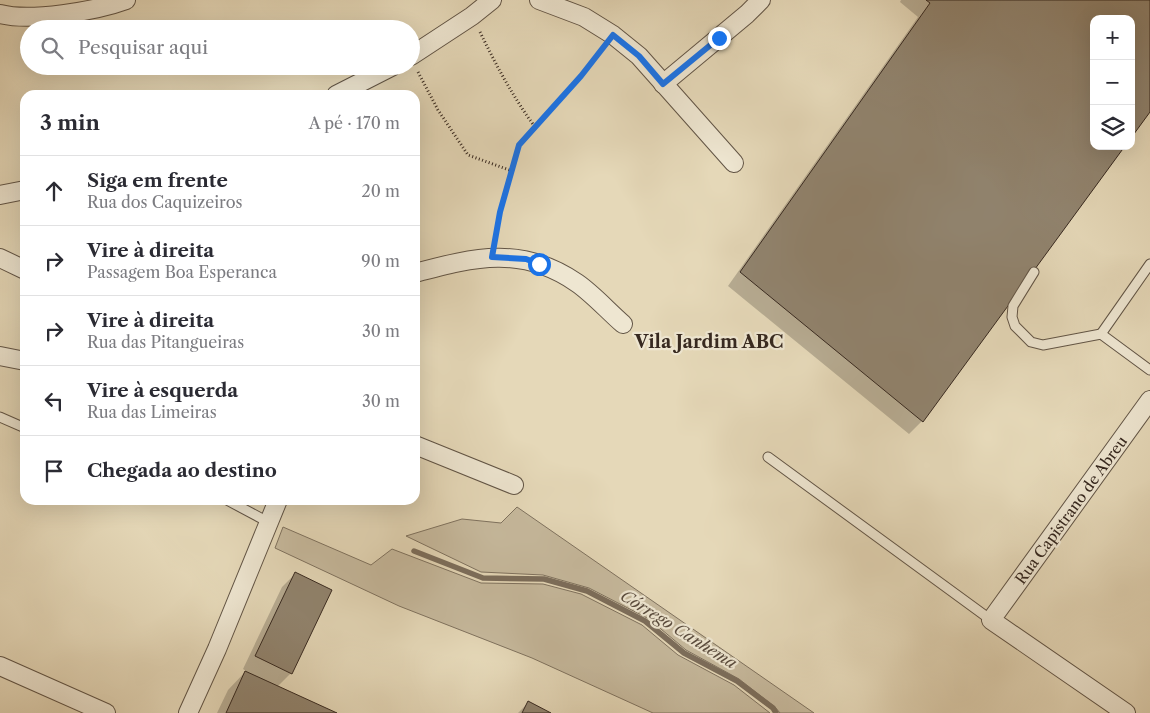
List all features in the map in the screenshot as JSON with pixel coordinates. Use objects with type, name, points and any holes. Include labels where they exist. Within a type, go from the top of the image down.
[{"type":"street","points":[[0,14],[12,17],[32,17],[81,11],[126,0]]},
{"type":"street","points":[[420,57],[492,0]]},
{"type":"street","points":[[539,0],[584,17],[613,35],[639,56],[734,163]]},
{"type":"street","points":[[663,84],[747,14],[761,0]]},
{"type":"street","points":[[346,90],[375,75]]},
{"type":"street","points":[[0,195],[20,191]]},
{"type":"street","points":[[420,271],[466,260],[492,257],[526,259],[553,268],[578,284],[623,324]]},
{"type":"street","points":[[0,258],[20,268]]},
{"type":"street","points":[[0,356],[20,360]]},
{"type":"street","name":"Rua Capistrano de Abreu","points":[[991,620],[1150,400]]},
{"type":"street","points":[[420,447],[514,485]]},
{"type":"street","points":[[188,713],[217,649],[276,505]]},
{"type":"street","points":[[991,620],[1126,713]]},
{"type":"street","points":[[2,672],[106,713]]},
{"type":"lane","points":[[1034,272],[1013,306],[1012,317],[1014,326],[1031,342],[1043,345],[1101,334],[1150,264]]},
{"type":"lane","points":[[1101,334],[1150,370]]},
{"type":"lane","points":[[0,417],[20,426]]},
{"type":"lane","points":[[768,456],[991,620]]},
{"type":"lane","points":[[236,505],[270,523]]},
{"type":"path","points":[[472,16],[497,67],[535,127]]},
{"type":"path","points":[[492,257],[500,212],[519,145],[581,76],[613,35]]},
{"type":"path","points":[[420,75],[438,110],[468,155],[512,171]]},
{"type":"shaded area","points":[[517,507],[814,713],[780,713],[739,679],[686,650],[649,619],[589,588],[543,575],[481,572],[406,536],[462,519],[501,523]]},
{"type":"shaded area","points":[[283,527],[371,565],[392,549],[481,583],[543,584],[581,594],[642,625],[678,655],[734,685],[770,713],[653,713],[532,658],[399,606],[275,548]]},
{"type":"building","points":[[926,0],[1150,0],[1150,112],[1135,133],[1135,15],[1090,15],[1090,150],[1122,150],[923,422],[740,272],[930,3]]},
{"type":"building","points":[[295,572],[332,590],[292,674],[255,656]]},
{"type":"building","points":[[245,671],[337,713],[226,713]]},
{"type":"building","points":[[528,701],[551,713],[522,713]]},
{"type":"waterway","name":"Córrego Canhema","points":[[414,551],[483,578],[544,579],[587,591],[645,621],[684,653],[737,681],[773,708],[776,713]]},
{"type":"district","name":"Vila Jardim ABC","points":[[709,342]]},
{"type":"route","points":[[539,264],[526,259],[492,257],[500,212],[519,145],[581,76],[613,35],[639,56],[663,84],[719,38]]}]
